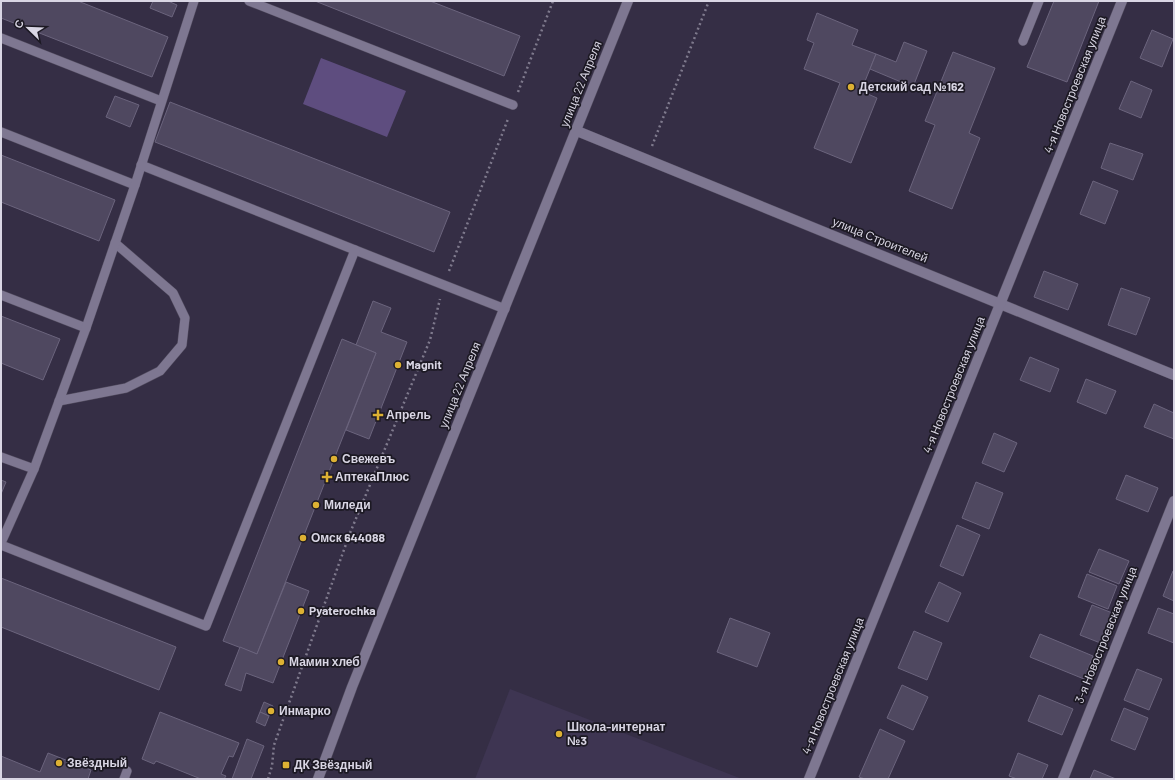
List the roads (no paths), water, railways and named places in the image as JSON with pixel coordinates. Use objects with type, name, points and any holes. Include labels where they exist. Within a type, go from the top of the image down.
[{"type":"street","name":"улица 22 Апреля","points":[[318,779],[352,687],[577,131],[628,1]]},
{"type":"street","name":"4-я Новостроевская улица","points":[[811,778],[1122,1]]},
{"type":"street","name":"улица Строителей","points":[[577,131],[1174,375]]},
{"type":"street","name":"3-я Новостроевская улица","points":[[1063,779],[1174,501]]},
{"type":"lane","points":[[194,1],[135,185],[86,328],[34,470],[1,544],[206,626],[355,250]]},
{"type":"lane","points":[[249,1],[513,105]]},
{"type":"lane","points":[[1023,41],[1039,1]]},
{"type":"lane","points":[[1,38],[161,101]]},
{"type":"lane","points":[[1,132],[135,185]]},
{"type":"lane","points":[[141,165],[505,309]]},
{"type":"lane","points":[[59,401],[126,388],[160,371],[182,345],[185,318],[173,293],[115,243]]},
{"type":"lane","points":[[1,295],[86,328]]},
{"type":"lane","points":[[1,456],[34,470]]},
{"type":"place","name":"Детский сад №162","points":[[851,87]]},
{"type":"place","name":"Magnit","points":[[398,365]]},
{"type":"place","name":"Апрель","points":[[378,415]]},
{"type":"place","name":"Свежевъ","points":[[334,459]]},
{"type":"place","name":"АптекаПлюс","points":[[327,477]]},
{"type":"place","name":"Миледи","points":[[316,505]]},
{"type":"place","name":"Омск 644088","points":[[303,538]]},
{"type":"place","name":"Pyaterochka","points":[[301,611]]},
{"type":"place","name":"Мамин хлеб","points":[[281,662]]},
{"type":"place","name":"Инмарко","points":[[271,711]]},
{"type":"place","name":"Школа-интернат №3","points":[[559,734]]},
{"type":"place","name":"Звёздный","points":[[59,763]]},
{"type":"place","name":"ДК Звёздный","points":[[286,765]]}]
